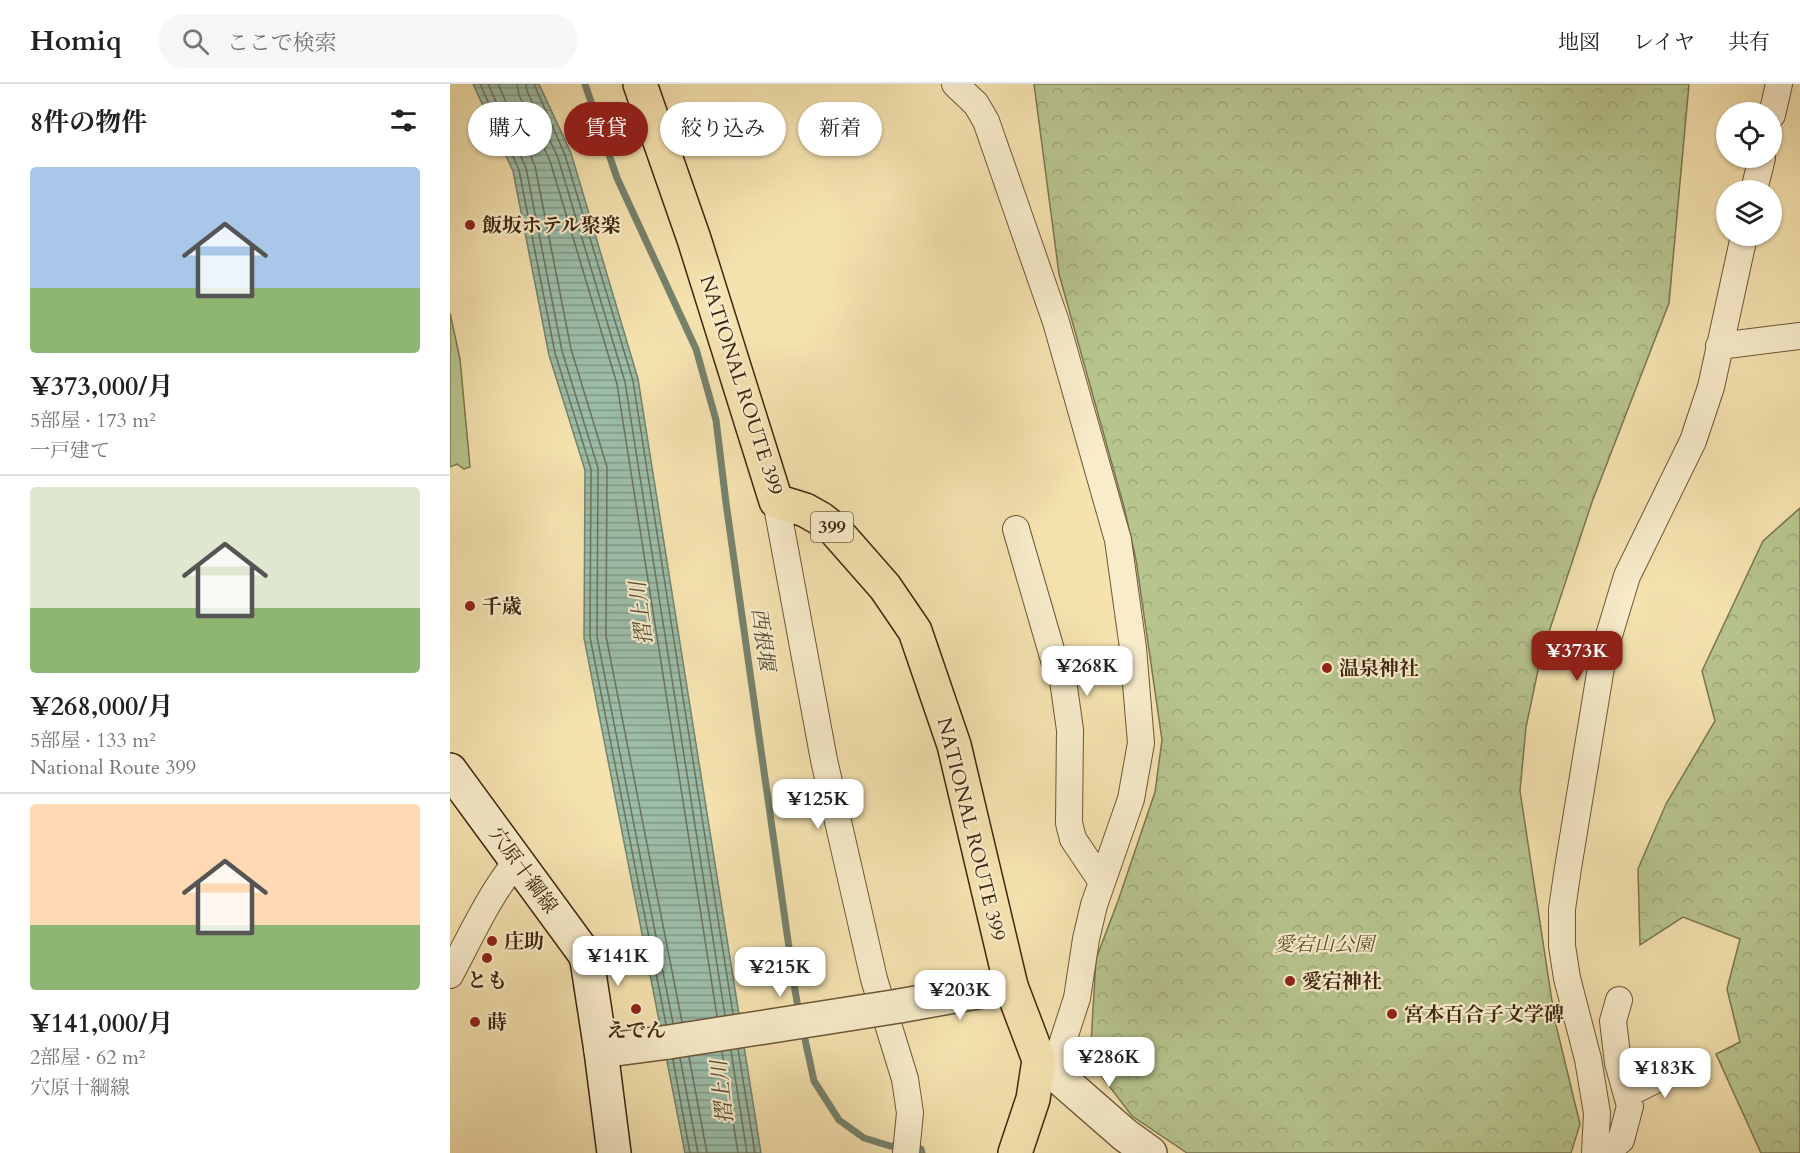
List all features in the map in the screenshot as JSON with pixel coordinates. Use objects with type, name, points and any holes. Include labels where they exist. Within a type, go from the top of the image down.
[{"type":"highway","name":"NATIONAL ROUTE 399","points":[[640,84],[703,267],[776,501],[805,510],[834,529],[885,587],[915,631],[954,744],[1011,986],[1046,1066]]},
{"type":"highway","points":[[1015,1153],[1046,1066]]},
{"type":"street","points":[[955,84],[976,104],[986,121],[1056,322],[1118,540],[1133,648],[1141,743],[1131,799],[1102,882],[1086,939],[1077,998],[1046,1066],[1125,1136],[1150,1153]]},
{"type":"street","points":[[1775,102],[1779,84]]},
{"type":"street","points":[[1595,1153],[1597,1113],[1590,1070],[1567,978],[1562,946],[1562,909],[1568,868],[1603,655],[1627,576],[1693,441],[1711,387],[1742,246]]},
{"type":"street","points":[[1719,346],[1800,336]]},
{"type":"street","points":[[776,501],[824,760],[874,979],[906,1079],[910,1113],[906,1153]]},
{"type":"street","points":[[1016,530],[1054,660],[1063,680],[1070,730],[1069,823],[1072,839],[1102,882]]},
{"type":"street","name":"穴原十綱線","points":[[450,770],[587,960],[614,1153]]},
{"type":"street","points":[[450,975],[487,904],[517,861]]},
{"type":"street","points":[[601,1051],[899,1006],[1011,986]]},
{"type":"street","points":[[1604,1153],[1621,1140],[1630,1106],[1618,1063],[1613,1021],[1619,1000]]},
{"type":"street","points":[[1626,1094],[1685,1065]]},
{"type":"green space","name":"愛宕山公園","points":[[1034,84],[1689,84],[1669,303],[1592,502],[1541,656],[1526,727],[1520,791],[1555,1021],[1580,1124],[1571,1153],[1187,1153],[1132,1116],[1090,1061],[1096,959],[1155,792],[1162,740],[1136,560],[1124,507],[1059,274]]},
{"type":"green space","points":[[450,313],[460,359],[470,467],[464,469],[457,464],[450,467]]},
{"type":"green space","points":[[1800,508],[1800,1153],[1761,1153],[1716,1054],[1740,1042],[1727,989],[1740,939],[1683,917],[1640,945],[1638,869],[1666,804],[1715,721],[1702,671],[1763,541]]},
{"type":"water","points":[[473,84],[539,84],[547,102],[481,102]]},
{"type":"water","name":"摺上川","points":[[552,112],[564,138],[564,156],[572,156],[638,379],[761,1153],[685,1153],[584,638],[585,470],[549,355],[513,171],[506,156],[552,156]]},
{"type":"waterway","name":"西根堰","points":[[585,84],[617,178],[696,349],[716,420],[799,1013]]},
{"type":"waterway","name":"西根堰","points":[[803,1030],[814,1081],[839,1120],[864,1138],[890,1146],[921,1149],[922,1153]]},
{"type":"place","name":"飯坂ホテル聚楽","points":[[470,225]]},
{"type":"place","name":"千歳","points":[[470,606]]},
{"type":"place","name":"温泉神社","points":[[1327,668]]},
{"type":"place","name":"庄助","points":[[492,941]]},
{"type":"place","name":"とも","points":[[487,958]]},
{"type":"place","name":"愛宕神社","points":[[1290,981]]},
{"type":"place","name":"えでん","points":[[636,1009]]},
{"type":"place","name":"宮本百合子文学碑","points":[[1392,1014]]},
{"type":"place","name":"蒔","points":[[475,1022]]}]
